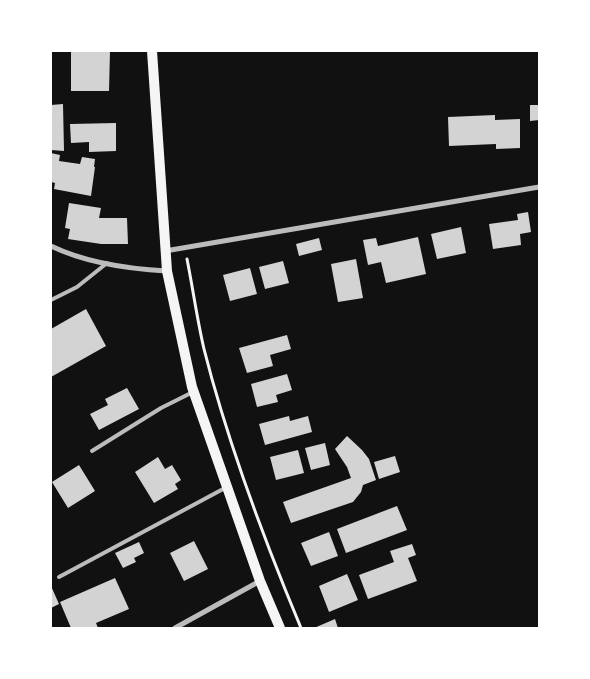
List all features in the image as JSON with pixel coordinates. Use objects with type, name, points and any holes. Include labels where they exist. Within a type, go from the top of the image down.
[{"type":"main road","points":[[152,51],[167,272],[193,392],[260,581],[280,628]]},
{"type":"street","points":[[165,251],[539,187]]},
{"type":"street","points":[[51,246],[68,254],[106,263],[167,272]]},
{"type":"street","points":[[175,628],[260,581]]},
{"type":"lane","points":[[51,300],[78,287],[106,263]]},
{"type":"lane","points":[[92,451],[161,408],[193,392]]},
{"type":"lane","points":[[58,576],[227,487]]},
{"type":"path","points":[[184,247],[204,348],[236,457],[278,572],[301,628]]},
{"type":"building","points":[[71,51],[110,51],[109,91],[71,91]]},
{"type":"building","points":[[63,104],[64,151],[51,150],[51,105]]},
{"type":"building","points":[[530,105],[539,105],[539,120],[530,121]]},
{"type":"building","points":[[495,115],[495,120],[520,119],[520,148],[496,149],[496,144],[449,146],[448,117]]},
{"type":"building","points":[[116,123],[116,151],[89,152],[89,142],[71,143],[70,124]]},
{"type":"building","points":[[51,153],[60,155],[59,161],[80,164],[82,157],[95,159],[91,196],[54,189],[55,183],[51,182]]},
{"type":"building","points":[[69,203],[101,208],[99,218],[127,218],[128,244],[101,244],[68,239],[70,229],[65,228]]},
{"type":"building","points":[[528,212],[531,232],[520,234],[521,245],[493,249],[489,224],[518,220],[517,214]]},
{"type":"building","points":[[461,227],[466,253],[437,259],[431,234]]},
{"type":"building","points":[[418,237],[426,274],[386,283],[381,262],[368,265],[363,240],[376,238],[378,246]]},
{"type":"building","points":[[319,238],[322,250],[299,256],[296,244]]},
{"type":"building","points":[[356,259],[363,298],[338,302],[331,264]]},
{"type":"building","points":[[283,261],[289,283],[265,289],[259,267]]},
{"type":"building","points":[[250,268],[257,294],[230,301],[223,275]]},
{"type":"building","points":[[86,309],[106,346],[51,377],[51,329]]},
{"type":"building","points":[[287,335],[291,349],[270,355],[273,366],[247,373],[239,348]]},
{"type":"building","points":[[287,374],[292,390],[276,395],[278,402],[257,407],[251,384]]},
{"type":"building","points":[[127,388],[139,409],[99,430],[90,414],[108,405],[105,399]]},
{"type":"building","points":[[289,416],[290,421],[308,416],[312,432],[265,445],[259,424]]},
{"type":"building","points":[[347,436],[369,459],[376,480],[363,485],[361,492],[353,502],[291,523],[283,502],[351,478],[347,467],[335,449]]},
{"type":"building","points":[[325,443],[330,465],[311,470],[305,448]]},
{"type":"building","points":[[298,450],[304,473],[276,480],[270,457]]},
{"type":"building","points":[[395,456],[400,472],[379,479],[374,462]]},
{"type":"building","points":[[158,457],[165,469],[172,465],[181,480],[175,484],[178,489],[154,503],[135,472]]},
{"type":"building","points":[[79,465],[95,491],[68,508],[52,482]]},
{"type":"building","points":[[397,506],[407,530],[346,553],[337,529]]},
{"type":"building","points":[[329,532],[338,556],[311,566],[301,543]]},
{"type":"building","points":[[194,541],[208,569],[184,581],[170,553]]},
{"type":"building","points":[[139,542],[144,553],[134,558],[136,562],[123,568],[115,553]]},
{"type":"building","points":[[412,544],[416,555],[408,558],[417,581],[368,599],[359,575],[394,562],[390,551]]},
{"type":"building","points":[[347,574],[358,600],[329,612],[319,586]]},
{"type":"building","points":[[115,578],[129,609],[96,623],[98,628],[71,628],[60,602]]},
{"type":"building","points":[[51,586],[59,604],[51,608]]},
{"type":"building","points":[[335,619],[338,628],[314,628]]}]
